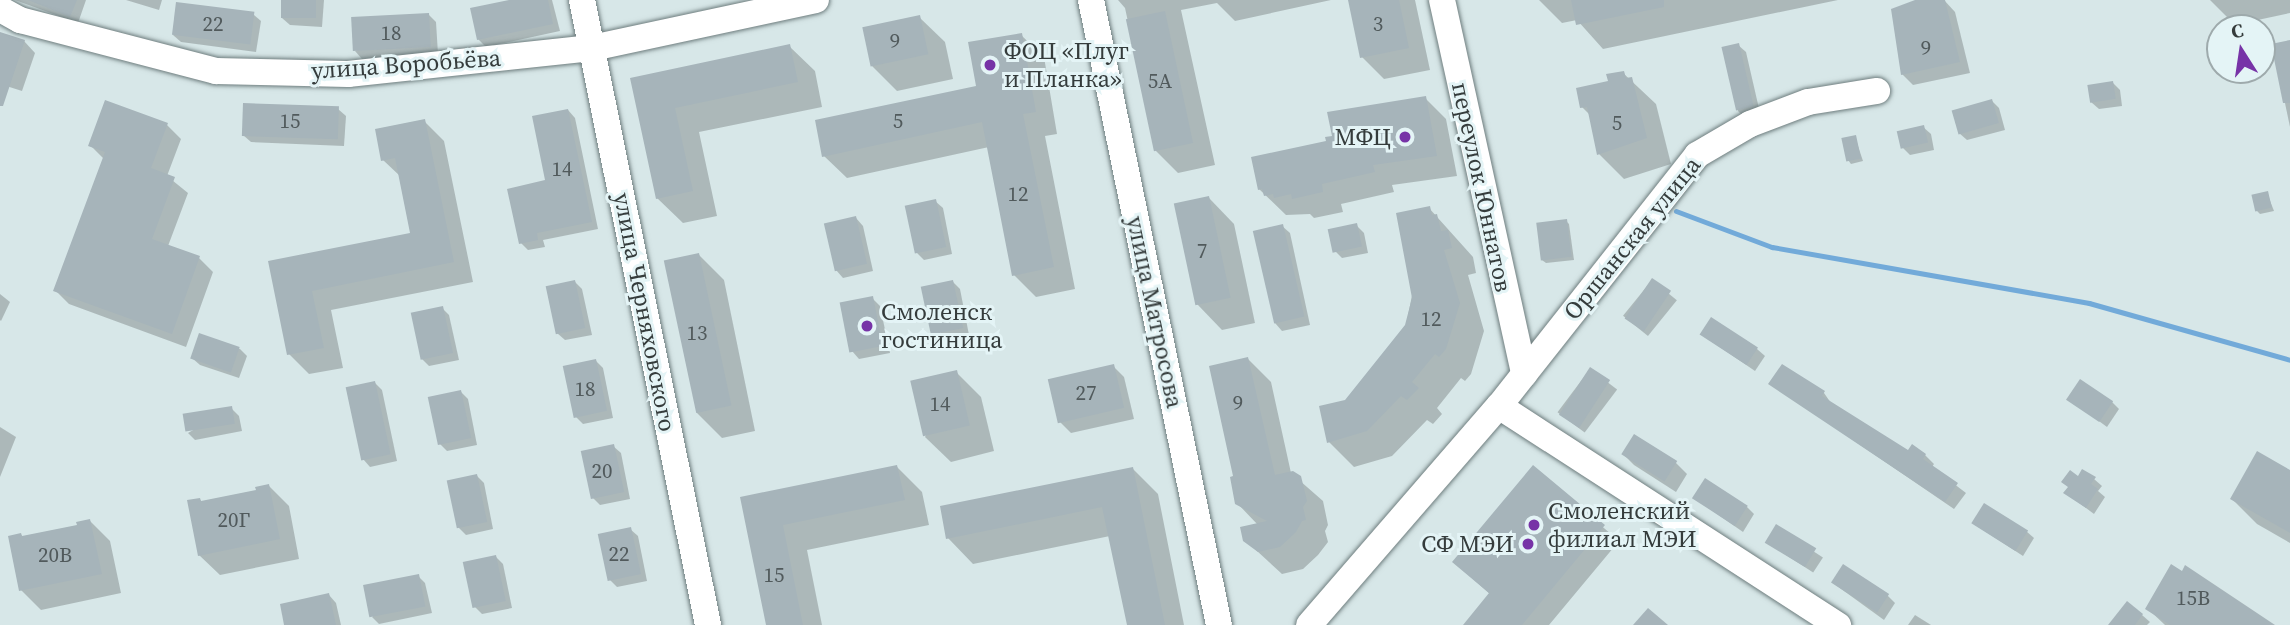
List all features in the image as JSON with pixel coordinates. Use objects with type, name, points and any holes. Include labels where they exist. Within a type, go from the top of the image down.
[{"type":"street","name":"улица Черняховского","points":[[582,0],[708,625]]},
{"type":"street","name":"улица Воробьёва","points":[[0,9],[20,20],[216,71],[348,74],[592,48],[816,0]]},
{"type":"street","name":"улица Матросова","points":[[1091,0],[1219,625]]},
{"type":"street","name":"переулок Юннатов","points":[[1441,0],[1524,374]]},
{"type":"street","name":"Оршанская улица","points":[[1309,625],[1499,406],[1697,155],[1749,124],[1808,102],[1877,91]]},
{"type":"street","points":[[1499,406],[1838,625]]},
{"type":"building","points":[[28,0],[77,0],[70,17]]},
{"type":"building","points":[[281,0],[316,0],[316,18],[281,18]]},
{"type":"building","points":[[509,0],[548,0],[553,24],[477,40],[470,8]]},
{"type":"building","points":[[1348,0],[1399,0],[1409,48],[1360,58]]},
{"type":"building","points":[[1571,0],[1664,0],[1664,7],[1576,25]]},
{"type":"building","points":[[1915,0],[1945,0],[1960,62],[1901,75],[1891,9]]},
{"type":"building","points":[[176,2],[254,12],[250,44],[172,35]]},
{"type":"building","points":[[1165,11],[1193,143],[1154,151],[1126,19]]},
{"type":"building","points":[[429,13],[431,47],[353,51],[351,17]]},
{"type":"building","points":[[920,15],[928,54],[871,66],[862,27]]},
{"type":"building","points":[[0,32],[25,40],[3,106],[0,106]]},
{"type":"building","points":[[1022,33],[1036,112],[1023,114],[1054,267],[1012,276],[982,122],[822,157],[815,120],[976,86],[968,42]]},
{"type":"building","points":[[2290,40],[2290,103],[2283,103],[2276,69],[2276,43]]},
{"type":"building","points":[[1739,43],[1754,106],[1736,110],[1721,47]]},
{"type":"building","points":[[790,44],[798,82],[675,108],[693,191],[656,199],[630,78]]},
{"type":"building","points":[[1624,71],[1626,78],[1632,77],[1647,138],[1597,155],[1587,107],[1580,108],[1576,88],[1608,81],[1606,74]]},
{"type":"building","points":[[2113,81],[2116,99],[2090,103],[2087,85]]},
{"type":"building","points":[[1426,96],[1437,156],[1373,165],[1375,172],[1322,184],[1323,192],[1292,199],[1291,194],[1274,198],[1273,194],[1264,196],[1262,189],[1258,190],[1251,157],[1326,141],[1325,137],[1332,136],[1327,112]]},
{"type":"building","points":[[1992,99],[1999,123],[1959,135],[1952,111]]},
{"type":"building","points":[[105,100],[168,123],[151,168],[175,177],[152,239],[200,256],[172,334],[53,291],[105,152],[88,146]]},
{"type":"building","points":[[243,103],[339,106],[338,139],[242,136]]},
{"type":"building","points":[[568,109],[592,222],[537,233],[538,240],[519,244],[507,189],[545,180],[532,116]]},
{"type":"building","points":[[425,119],[454,262],[312,291],[324,348],[287,355],[268,261],[410,233],[395,158],[381,161],[375,129]]},
{"type":"building","points":[[1924,125],[1928,143],[1901,149],[1897,131]]},
{"type":"building","points":[[1856,135],[1861,158],[1846,162],[1841,138]]},
{"type":"building","points":[[2268,191],[2272,208],[2255,211],[2251,195]]},
{"type":"building","points":[[1209,196],[1231,298],[1195,305],[1174,203]]},
{"type":"building","points":[[936,199],[946,247],[915,254],[905,206]]},
{"type":"building","points":[[1430,206],[1432,215],[1437,214],[1441,231],[1448,230],[1452,248],[1444,250],[1460,303],[1446,349],[1439,357],[1435,354],[1412,382],[1419,388],[1407,400],[1401,396],[1367,431],[1327,443],[1319,406],[1345,400],[1405,325],[1412,298],[1396,213]]},
{"type":"building","points":[[856,216],[867,264],[835,271],[824,223]]},
{"type":"building","points":[[1567,219],[1572,257],[1541,260],[1536,223]]},
{"type":"building","points":[[1357,223],[1362,246],[1333,253],[1328,229]]},
{"type":"building","points":[[1283,224],[1304,317],[1274,324],[1253,231]]},
{"type":"building","points":[[699,253],[731,406],[696,413],[664,260]]},
{"type":"building","points":[[1652,278],[1671,291],[1644,331],[1625,319]]},
{"type":"building","points":[[575,280],[585,328],[556,334],[546,286]]},
{"type":"building","points":[[953,280],[963,328],[931,335],[921,287]]},
{"type":"building","points":[[873,296],[883,346],[849,353],[840,302]]},
{"type":"building","points":[[443,306],[453,353],[421,360],[411,313]]},
{"type":"building","points":[[1711,317],[1758,347],[1747,365],[1700,335]]},
{"type":"building","points":[[199,333],[240,347],[231,373],[190,359]]},
{"type":"building","points":[[1248,357],[1275,475],[1293,471],[1301,476],[1307,501],[1303,507],[1306,520],[1302,521],[1296,532],[1280,547],[1258,552],[1243,541],[1240,527],[1267,521],[1235,504],[1230,477],[1233,476],[1209,366]]},
{"type":"building","points":[[596,359],[607,411],[574,418],[563,366]]},
{"type":"building","points":[[1114,364],[1124,408],[1058,423],[1048,379]]},
{"type":"building","points":[[1782,364],[1825,391],[1822,396],[1908,450],[1912,444],[1926,454],[1923,459],[1958,483],[1945,502],[1768,384]]},
{"type":"building","points":[[1590,367],[1610,380],[1579,428],[1559,415]]},
{"type":"building","points":[[957,370],[970,426],[923,436],[910,381]]},
{"type":"building","points":[[2080,379],[2113,401],[2099,422],[2066,400]]},
{"type":"building","points":[[375,381],[391,454],[361,461],[346,387]]},
{"type":"building","points":[[461,390],[471,438],[438,445],[428,397]]},
{"type":"building","points":[[232,406],[235,424],[185,432],[183,414]]},
{"type":"building","points":[[1634,434],[1677,461],[1665,481],[1621,454]]},
{"type":"building","points":[[614,444],[624,492],[591,499],[581,451]]},
{"type":"building","points":[[2257,451],[2290,470],[2290,533],[2230,499]]},
{"type":"building","points":[[897,465],[905,500],[783,525],[803,625],[766,625],[740,497]]},
{"type":"building","name":"СФ МЭИ","points":[[1533,465],[1605,525],[1522,625],[1463,625],[1489,593],[1452,562]]},
{"type":"building","points":[[1133,467],[1165,625],[1127,625],[1102,507],[946,539],[940,506]]},
{"type":"building","points":[[2082,469],[2096,477],[2091,484],[2098,489],[2086,508],[2063,493],[2068,487],[2061,482],[2070,470],[2078,476]]},
{"type":"building","points":[[477,474],[487,522],[457,528],[447,480]]},
{"type":"building","points":[[1705,478],[1748,506],[1735,526],[1692,498]]},
{"type":"building","points":[[269,484],[280,539],[198,556],[187,500],[200,498],[201,501],[256,490],[255,487]]},
{"type":"building","points":[[1984,503],[2028,531],[2015,551],[1971,523]]},
{"type":"building","points":[[90,519],[102,574],[19,591],[8,536],[21,533],[22,536],[77,525],[76,522]]},
{"type":"building","points":[[1776,524],[1816,548],[1805,567],[1765,543]]},
{"type":"building","points":[[631,527],[641,574],[608,581],[598,534]]},
{"type":"building","points":[[496,555],[506,601],[473,608],[463,562]]},
{"type":"building","points":[[1843,564],[1889,594],[1877,612],[1831,582]]},
{"type":"building","points":[[2171,564],[2182,571],[2185,565],[2275,625],[2170,625],[2145,609]]},
{"type":"building","points":[[419,574],[425,606],[369,617],[363,585]]},
{"type":"building","points":[[329,593],[336,625],[284,625],[280,604]]},
{"type":"building","points":[[2127,601],[2143,614],[2135,625],[2108,625]]},
{"type":"building","points":[[1648,608],[1668,625],[1633,625]]},
{"type":"waterway","points":[[1676,211],[1772,247],[2089,303],[2290,360]]},
{"type":"place","name":"ФОЦ «Плуг и Планка»","points":[[990,65]]},
{"type":"place","name":"МФЦ","points":[[1405,137]]},
{"type":"place","name":"Смоленск гостиница","points":[[867,326]]},
{"type":"place","name":"Смоленский филиал МЭИ","points":[[1534,525]]},
{"type":"place","name":"СФ МЭИ","points":[[1528,544]]}]
